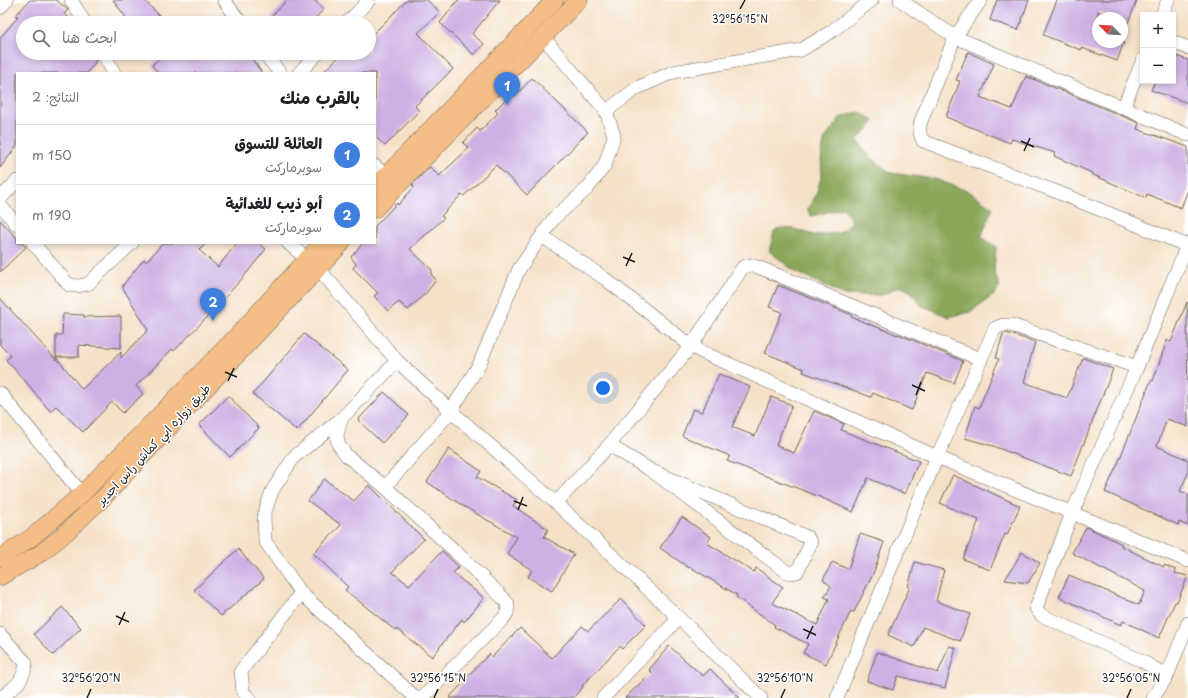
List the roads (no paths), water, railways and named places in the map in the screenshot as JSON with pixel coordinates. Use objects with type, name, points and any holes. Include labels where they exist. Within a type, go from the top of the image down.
[{"type":"main road","points":[[378,176],[555,0]]},
{"type":"main road","points":[[376,208],[578,0]]},
{"type":"main road","points":[[0,558],[31,538],[82,494],[312,263],[322,244]]},
{"type":"main road","name":"طريق زواره ابي كماش راس اجدير","points":[[0,577],[41,553],[61,537],[103,498],[312,263],[340,244]]},
{"type":"main road","points":[[31,538],[41,553]]},
{"type":"street","points":[[0,8],[7,0]]},
{"type":"street","points":[[71,0],[81,16]]},
{"type":"street","points":[[224,0],[236,16]]},
{"type":"street","points":[[354,16],[369,0]]},
{"type":"street","points":[[606,111],[637,88],[673,72],[801,50],[832,31],[872,0]]},
{"type":"street","points":[[900,0],[955,36],[1188,135]]},
{"type":"street","points":[[981,0],[955,36],[921,121],[919,129],[923,141],[1057,192],[1188,245],[1137,367],[1072,513],[1036,608],[1041,615],[1142,661],[1167,676]]},
{"type":"street","points":[[1163,12],[1168,0]]},
{"type":"street","points":[[385,487],[451,411],[479,365],[519,268],[554,218],[588,189],[605,165],[614,136],[606,111],[543,37]]},
{"type":"street","points":[[1176,43],[1188,48]]},
{"type":"street","points":[[106,60],[113,72]]},
{"type":"street","points":[[270,60],[279,72]]},
{"type":"street","points":[[300,72],[311,60]]},
{"type":"street","points":[[1123,108],[1140,67]]},
{"type":"street","points":[[0,199],[16,182]]},
{"type":"street","points":[[0,205],[16,224]]},
{"type":"street","points":[[542,236],[604,278],[691,346],[702,352],[937,457],[1188,561]]},
{"type":"street","points":[[34,244],[69,285],[78,286],[88,284],[131,244]]},
{"type":"street","points":[[289,244],[312,263],[397,361],[451,411],[556,503],[761,698]]},
{"type":"street","points":[[556,503],[609,445],[691,346],[743,267],[749,265],[758,267],[980,359]]},
{"type":"street","points":[[837,698],[937,457],[995,328],[1003,325],[1011,325],[1137,367]]},
{"type":"street","points":[[397,361],[342,418],[294,456],[272,491],[264,515],[265,541],[301,593],[416,698]]},
{"type":"street","points":[[0,393],[82,494]]},
{"type":"street","points":[[342,418],[337,434],[338,444],[346,455],[385,487],[456,552],[508,604],[507,613],[503,619],[422,698]]},
{"type":"street","points":[[609,445],[652,471],[789,573],[797,572],[811,543],[807,537],[652,471]]},
{"type":"street","points":[[249,698],[243,692],[241,671],[301,593]]},
{"type":"street","points":[[603,698],[678,618]]},
{"type":"street","points":[[1153,698],[1167,676],[1188,623]]},
{"type":"street","points":[[0,634],[26,664],[24,674],[19,682],[1,698]]},
{"type":"place","name":"العائلة للتسوق","points":[[507,105]]},
{"type":"place","name":"أبو ذيب للغدائية","points":[[213,321]]}]
